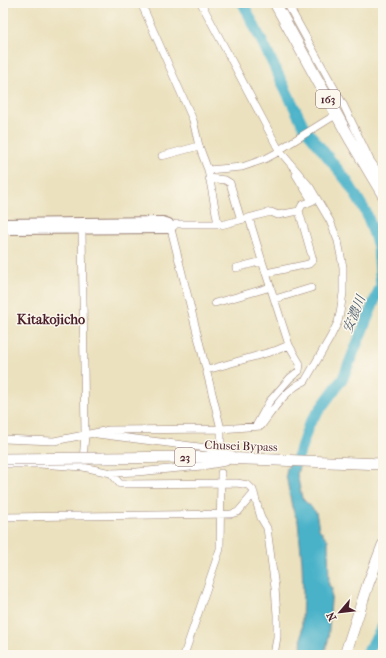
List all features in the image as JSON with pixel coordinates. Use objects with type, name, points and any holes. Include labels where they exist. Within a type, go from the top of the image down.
[{"type":"highway","name":"163","points":[[275,3],[334,116],[383,195]]},
{"type":"highway","name":"Chusei Bypass","points":[[3,459],[193,457],[383,464]]},
{"type":"highway","points":[[345,655],[368,584],[383,545]]},
{"type":"street","points":[[141,3],[193,120],[199,146],[208,170],[218,224]]},
{"type":"street","points":[[201,3],[280,150],[312,201],[302,205],[299,211]]},
{"type":"street","points":[[287,3],[344,106],[370,160],[383,179]]},
{"type":"street","points":[[208,170],[242,167],[265,160],[334,116]]},
{"type":"street","points":[[162,156],[199,146]]},
{"type":"street","points":[[3,439],[54,440],[110,430],[221,429],[261,426],[285,396],[297,384],[305,381],[335,328],[342,305],[343,267],[340,249],[335,234],[330,221],[310,187],[295,167],[287,161]]},
{"type":"street","points":[[209,178],[225,180],[230,183],[241,220]]},
{"type":"street","points":[[3,230],[171,229],[176,224],[221,225],[271,212],[278,215],[299,211]]},
{"type":"street","points":[[266,273],[309,264],[313,260],[299,211]]},
{"type":"street","points":[[249,218],[289,345],[300,364],[299,371],[290,378],[269,402],[256,426]]},
{"type":"street","points":[[3,223],[163,221],[169,224],[221,429],[221,445]]},
{"type":"street","points":[[82,230],[85,434],[83,467]]},
{"type":"street","points":[[236,268],[262,261]]},
{"type":"street","points":[[215,303],[271,287]]},
{"type":"street","points":[[275,299],[311,288]]},
{"type":"street","points":[[207,370],[277,350],[289,345]]},
{"type":"street","points":[[94,433],[207,448],[248,459]]},
{"type":"street","points":[[3,464],[39,464],[83,467],[111,473],[202,466],[248,459]]},
{"type":"street","points":[[111,473],[120,484],[237,483],[248,485],[254,493],[261,518],[267,528],[275,588],[277,637],[274,655]]},
{"type":"street","points":[[184,655],[220,549],[221,473]]},
{"type":"street","points":[[3,517],[231,514],[238,512],[254,493]]},
{"type":"water","points":[[306,440],[297,474],[302,498],[316,512],[319,529],[328,540],[329,586],[332,587],[328,641],[324,655],[301,655],[303,591],[302,562],[298,522],[292,507],[286,475],[287,468]]},
{"type":"waterway","name":"安濃川","points":[[243,3],[304,127],[347,181],[366,212],[378,246],[381,285],[343,378],[309,424],[297,460]]},
{"type":"waterway","points":[[366,655],[383,626]]},
{"type":"district","name":"Kitakojicho","points":[[51,319]]}]
